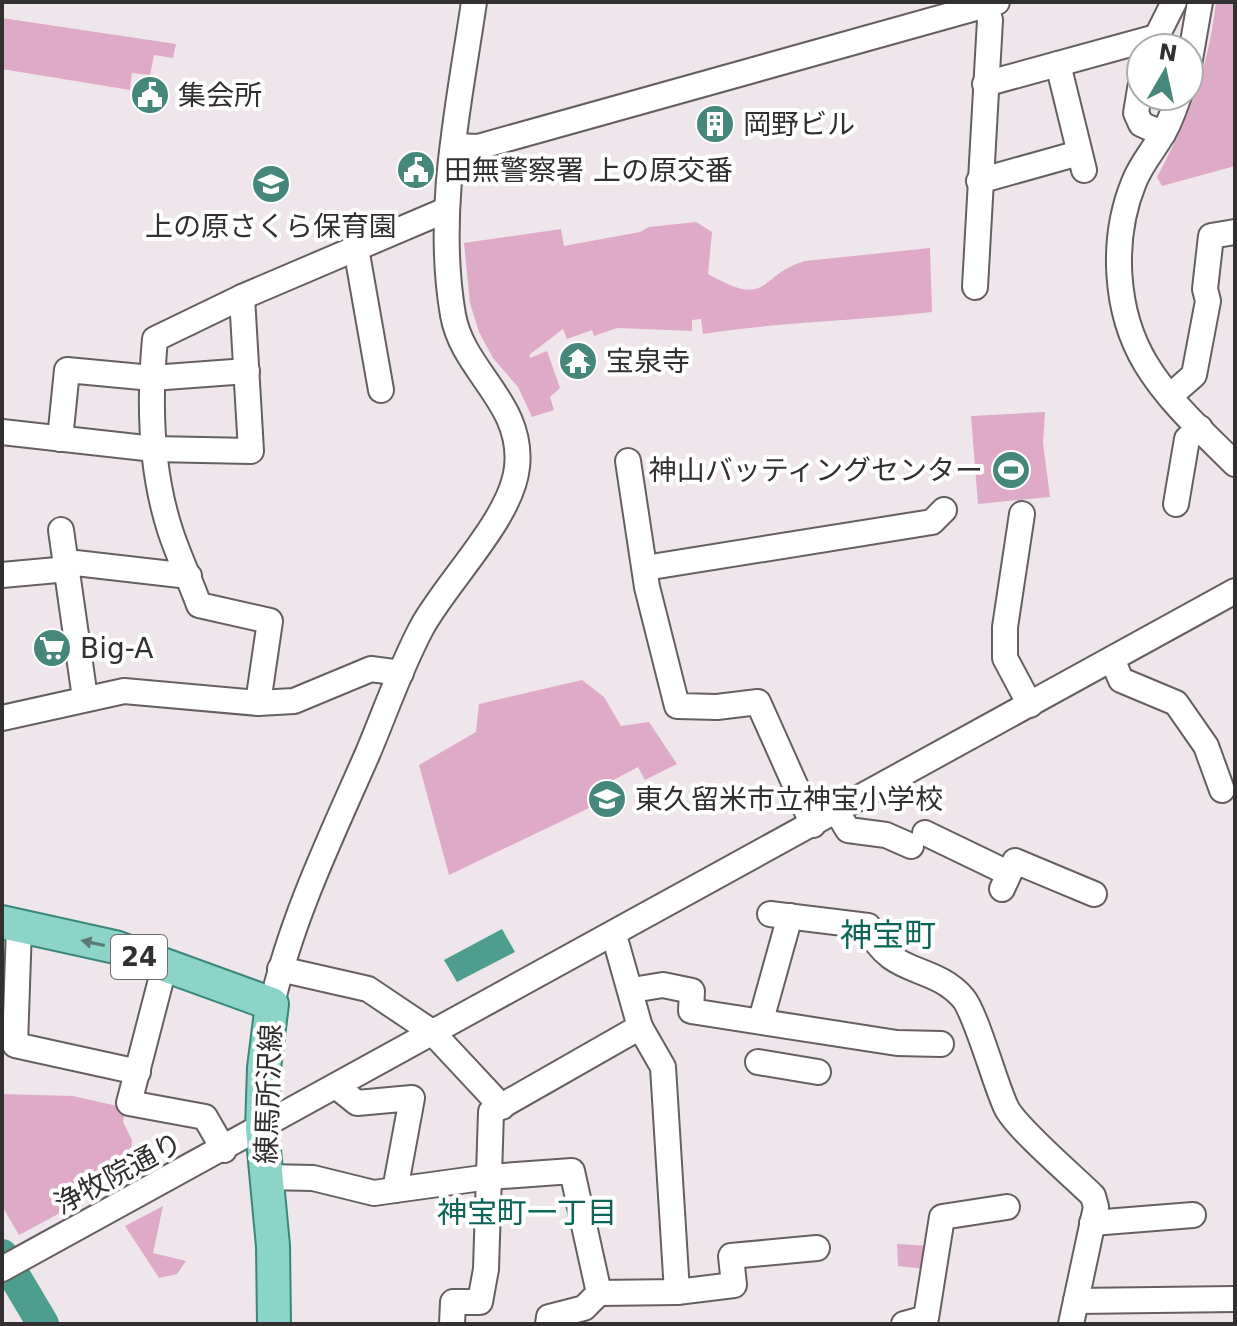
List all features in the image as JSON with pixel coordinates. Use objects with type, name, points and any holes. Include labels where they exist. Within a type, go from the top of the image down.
[{"type":"main road","name":"練馬所沢線","points":[[10,924],[115,947],[164,968],[272,1004],[264,1068],[262,1129],[273,1246],[274,1324]]},
{"type":"street","points":[[272,1004],[280,969],[302,905],[401,673],[437,602],[504,507],[517,468],[518,448],[509,413],[466,351],[453,318],[446,210],[474,2]]},
{"type":"street","points":[[1159,32],[1174,2]]},
{"type":"street","points":[[1195,32],[1200,2]]},
{"type":"street","points":[[454,146],[478,147],[991,4],[975,287]]},
{"type":"street","points":[[985,84],[1125,49]]},
{"type":"street","points":[[979,181],[1081,162],[1058,64]]},
{"type":"street","points":[[1136,112],[1141,124],[1163,134]]},
{"type":"street","points":[[1172,112],[1163,134],[1134,181],[1124,211],[1119,247],[1127,317],[1145,363],[1170,396],[1235,464]]},
{"type":"street","points":[[258,703],[270,621],[199,605],[170,530],[154,449],[152,378],[155,339],[161,333],[242,297],[446,210]]},
{"type":"street","points":[[1170,396],[1194,375],[1208,301],[1205,289],[1211,236],[1235,232]]},
{"type":"street","points":[[356,248],[381,390]]},
{"type":"street","points":[[2,432],[154,449],[251,451],[242,297]]},
{"type":"street","points":[[60,439],[67,370],[152,378],[247,371]]},
{"type":"street","points":[[1176,504],[1187,439],[1200,428]]},
{"type":"street","points":[[628,461],[645,568],[677,706],[717,707],[758,702],[813,825]]},
{"type":"street","points":[[645,568],[932,522],[944,510]]},
{"type":"street","points":[[1022,514],[1005,627],[1005,658],[1030,705]]},
{"type":"street","points":[[61,530],[85,698]]},
{"type":"street","points":[[2,575],[67,565],[189,576]]},
{"type":"street","name":"浄牧院通り","points":[[2,1269],[224,1150],[432,1032],[614,935],[1235,591]]},
{"type":"street","points":[[1112,659],[1121,680],[1176,703],[1206,746],[1222,790]]},
{"type":"street","points":[[2,718],[124,691],[258,703],[294,701],[371,669],[401,673]]},
{"type":"street","points":[[837,812],[848,830],[918,840],[1005,881],[1015,861],[1094,894]]},
{"type":"street","points":[[761,1020],[780,915],[868,926],[875,944],[886,955],[907,969],[931,975],[964,998],[1008,1111],[1093,1196],[1096,1207],[1074,1312],[1235,1299]]},
{"type":"street","points":[[10,924],[15,1045],[138,1072]]},
{"type":"street","points":[[614,935],[640,1027],[663,1067],[677,1292]]},
{"type":"street","points":[[164,968],[129,1103],[205,1117],[224,1150]]},
{"type":"street","points":[[280,969],[368,989],[432,1032],[502,1107]]},
{"type":"street","points":[[632,990],[663,985],[692,991],[691,1011],[897,1043],[941,1044]]},
{"type":"street","points":[[452,1324],[453,1302],[480,1302],[486,1269],[491,1112],[640,1027]]},
{"type":"street","points":[[758,1062],[818,1072]]},
{"type":"street","points":[[337,1087],[357,1103],[412,1098],[395,1190]]},
{"type":"street","points":[[265,1177],[313,1178],[374,1193],[489,1177],[572,1171],[599,1293]]},
{"type":"street","points":[[904,1324],[926,1318],[942,1217],[1007,1207]]},
{"type":"street","points":[[1092,1223],[1193,1215]]},
{"type":"street","points":[[548,1324],[549,1317],[584,1308],[599,1293],[677,1292],[734,1285],[731,1256],[817,1248]]},
{"type":"shaded area","points":[[1216,2],[1235,2],[1235,166],[1162,186],[1157,177],[1188,112],[1205,112],[1205,60]]},
{"type":"shaded area","points":[[2,18],[176,44],[173,58],[154,55],[150,75],[132,73],[130,90],[2,69]]},
{"type":"shaded area","points":[[696,222],[712,232],[708,274],[743,289],[762,286],[805,261],[930,248],[932,312],[703,334],[701,319],[692,320],[692,331],[617,328],[594,336],[592,330],[567,339],[563,329],[529,355],[530,358],[547,351],[560,388],[550,397],[554,410],[532,417],[518,387],[493,358],[479,332],[470,303],[464,243],[561,229],[564,246],[640,232],[649,227]]},
{"type":"shaded area","name":"神山バッティングセンター","points":[[1045,412],[1043,443],[1050,497],[978,504],[971,416]]},
{"type":"shaded area","points":[[582,680],[604,697],[621,726],[649,722],[677,764],[645,780],[638,767],[604,785],[610,798],[449,875],[419,765],[476,732],[479,704]]},
{"type":"shaded area","points":[[502,929],[515,952],[457,982],[444,960]]},
{"type":"shaded area","points":[[2,1094],[73,1096],[126,1108],[123,1122],[132,1140],[131,1159],[144,1168],[19,1235],[2,1206]]},
{"type":"shaded area","points":[[163,1206],[153,1253],[186,1261],[177,1274],[159,1278],[125,1226]]},
{"type":"shaded area","points":[[897,1244],[930,1246],[925,1269],[898,1266]]},
{"type":"waterway","points":[[2,1255],[43,1324]]},
{"type":"place","name":"集会所","points":[[150,95]]},
{"type":"place","name":"岡野ビル","points":[[715,124]]},
{"type":"place","name":"田無警察署 上の原交番","points":[[416,170]]},
{"type":"place","name":"上の原さくら保育園","points":[[271,184]]},
{"type":"place","name":"宝泉寺","points":[[578,361]]},
{"type":"place","name":"神山バッティングセンター","points":[[1011,470]]},
{"type":"place","name":"Big-A","points":[[52,648]]},
{"type":"place","name":"東久留米市立神宝小学校","points":[[607,799]]},
{"type":"district","name":"神宝町","points":[[888,935]]},
{"type":"district","name":"神宝町一丁目","points":[[527,1213]]}]
